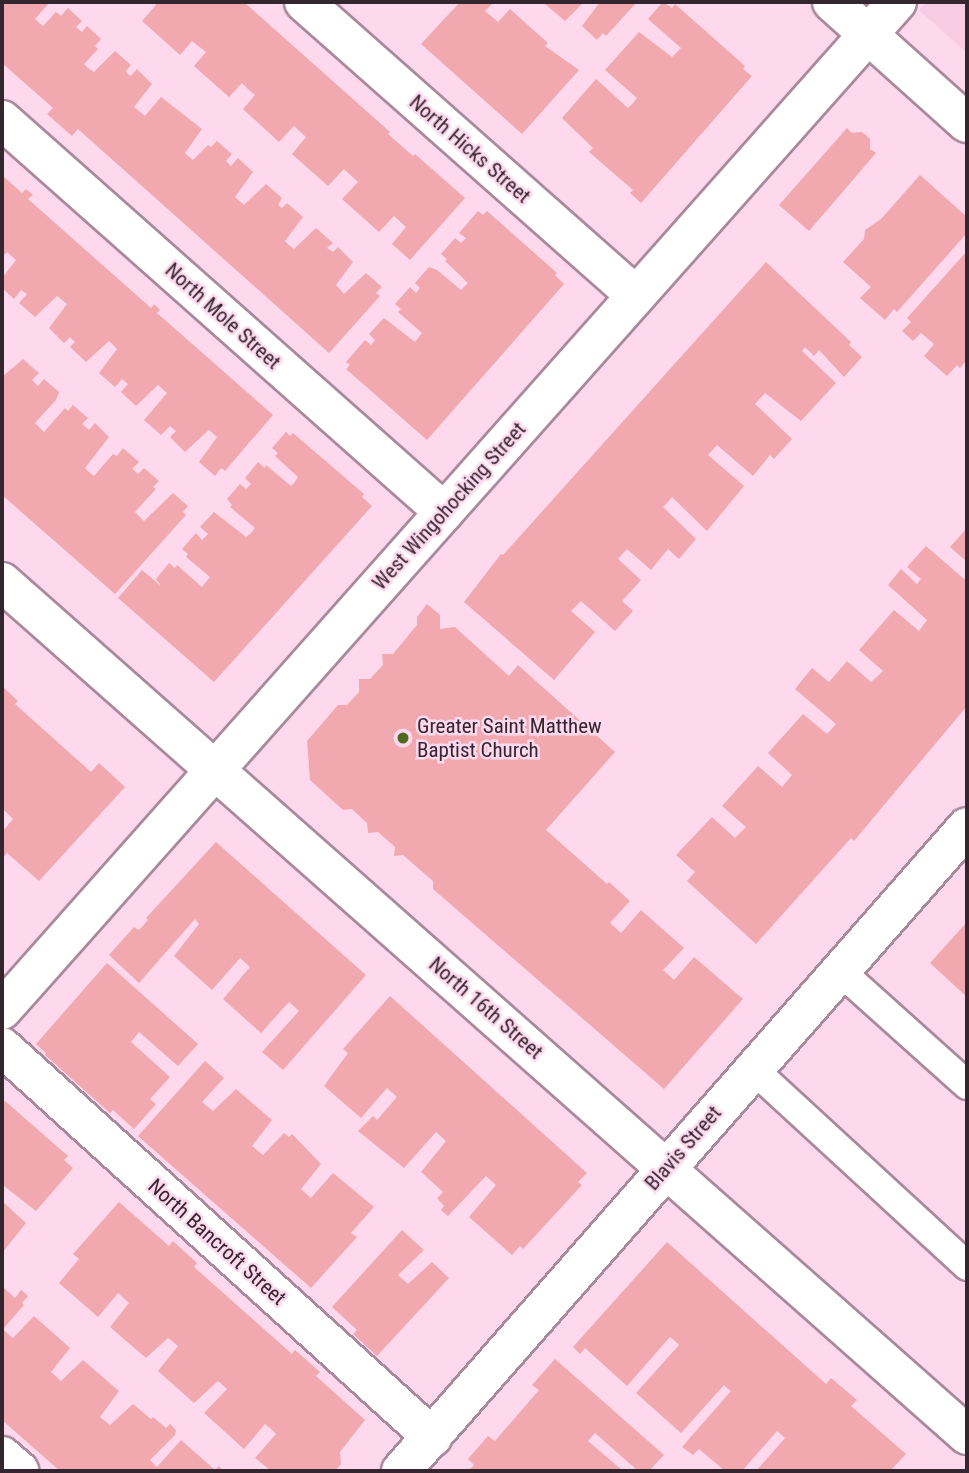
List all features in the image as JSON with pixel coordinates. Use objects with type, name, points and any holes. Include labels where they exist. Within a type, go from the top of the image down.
[{"type":"street","name":"North Hicks Street","points":[[304,2],[636,296]]},
{"type":"street","points":[[832,2],[967,123]]},
{"type":"street","name":"West Wingohocking Street","points":[[2,1010],[897,2]]},
{"type":"street","name":"North Mole Street","points":[[2,120],[444,512]]},
{"type":"street","name":"North 16th Street","points":[[2,582],[967,1435]]},
{"type":"street","name":"Blavis Street","points":[[401,1471],[967,827]]},
{"type":"street","name":"North Bancroft Street","points":[[2,1047],[432,1437]]},
{"type":"street","points":[[2,1456],[19,1471]]},
{"type":"lane","points":[[840,971],[967,1085]]},
{"type":"lane","points":[[753,1069],[967,1266]]},
{"type":"shaded area","points":[[927,2],[967,2],[967,53],[919,10]]},
{"type":"building","points":[[2,2],[50,2],[35,19],[43,26],[56,12],[61,16],[68,8],[82,21],[76,27],[82,32],[87,26],[101,39],[95,46],[98,49],[84,64],[88,68],[94,72],[115,51],[131,65],[126,71],[128,74],[131,76],[137,69],[152,84],[134,107],[145,116],[161,97],[202,129],[185,153],[189,157],[193,160],[208,145],[211,147],[217,141],[232,154],[226,161],[231,166],[238,158],[253,172],[235,197],[244,205],[266,184],[282,198],[278,205],[282,208],[287,203],[303,217],[285,241],[290,246],[294,249],[316,228],[333,243],[327,248],[333,252],[338,247],[353,262],[336,285],[344,294],[366,273],[382,287],[376,293],[380,296],[329,353],[78,129],[72,136],[47,114],[53,108],[2,63]]},
{"type":"building","points":[[152,2],[244,2],[390,132],[388,134],[465,198],[410,260],[392,244],[406,227],[394,216],[379,232],[342,199],[358,182],[344,169],[328,186],[292,154],[306,137],[294,126],[279,142],[243,109],[255,95],[242,83],[229,97],[194,66],[206,52],[192,41],[180,55],[142,21],[156,5]]},
{"type":"building","points":[[460,2],[494,2],[485,11],[498,22],[510,9],[548,43],[545,46],[579,70],[522,134],[421,44]]},
{"type":"building","points":[[584,2],[565,21],[545,4]]},
{"type":"building","points":[[600,2],[637,2],[606,36],[603,33],[597,40],[582,26]]},
{"type":"building","points":[[663,2],[672,8],[675,4],[745,66],[743,69],[752,76],[641,203],[630,193],[633,190],[589,152],[593,148],[562,118],[596,79],[628,108],[633,103],[637,98],[605,70],[639,32],[672,57],[681,48],[648,19]]},
{"type":"building","points":[[847,128],[852,133],[862,132],[870,139],[870,149],[876,153],[809,231],[779,205]]},
{"type":"building","points":[[2,175],[22,193],[26,189],[33,195],[28,199],[151,308],[154,304],[160,310],[157,313],[273,415],[225,471],[221,468],[215,476],[199,462],[217,437],[209,430],[185,452],[170,437],[176,431],[170,426],[161,435],[144,420],[167,393],[158,385],[136,406],[121,392],[128,384],[122,379],[115,387],[99,373],[117,349],[109,341],[86,362],[70,347],[75,342],[70,337],[64,343],[49,328],[67,304],[57,296],[35,317],[19,303],[27,294],[21,290],[14,299],[2,288],[2,278],[16,260],[7,252],[2,257]]},
{"type":"building","points":[[920,175],[967,217],[967,233],[897,312],[894,309],[885,320],[860,298],[871,287],[843,262],[864,239],[865,230],[881,219]]},
{"type":"building","points":[[478,211],[483,215],[487,211],[557,273],[555,275],[564,284],[427,440],[346,369],[350,365],[346,362],[365,340],[371,345],[373,343],[375,340],[369,334],[384,318],[415,342],[422,333],[398,312],[401,309],[395,304],[410,287],[416,293],[420,288],[415,283],[429,267],[437,270],[461,290],[468,283],[441,254],[455,238],[461,243],[466,238],[459,233]]},
{"type":"building","points":[[967,251],[967,360],[960,368],[957,365],[947,376],[924,356],[934,344],[921,333],[913,341],[902,331],[911,322],[907,318]]},
{"type":"building","points":[[766,262],[851,342],[849,345],[862,357],[844,377],[819,350],[814,356],[805,347],[802,351],[836,383],[801,421],[765,393],[755,404],[792,439],[774,459],[770,455],[753,476],[717,445],[708,455],[744,486],[707,531],[672,497],[663,507],[696,539],[679,559],[668,549],[651,570],[627,549],[618,559],[641,580],[622,601],[633,611],[615,631],[581,601],[571,611],[595,632],[554,680],[464,602],[501,554],[503,555]]},
{"type":"building","points":[[23,359],[39,373],[32,380],[38,386],[44,379],[59,392],[56,400],[35,423],[44,432],[65,408],[68,411],[73,405],[88,418],[82,424],[89,430],[95,423],[109,437],[85,468],[89,472],[94,476],[113,454],[117,456],[123,448],[139,462],[132,469],[138,474],[144,468],[159,481],[153,487],[156,489],[135,512],[144,521],[173,493],[188,506],[183,512],[186,515],[115,594],[2,495],[2,377]]},
{"type":"building","points":[[286,432],[290,436],[293,433],[364,494],[362,497],[372,506],[214,682],[118,598],[142,570],[161,586],[156,579],[169,563],[175,568],[177,565],[202,587],[210,577],[186,557],[188,554],[182,549],[196,533],[202,540],[208,534],[200,527],[214,512],[246,537],[251,533],[255,528],[230,507],[232,505],[227,499],[240,484],[246,489],[251,484],[245,478],[258,462],[265,468],[266,465],[291,486],[294,483],[298,477],[275,456],[278,453],[272,448]]},
{"type":"building","points":[[967,528],[967,562],[950,547]]},
{"type":"building","points":[[926,546],[964,579],[967,575],[967,706],[854,841],[851,838],[756,944],[687,881],[695,872],[676,855],[712,817],[735,838],[746,827],[722,806],[758,766],[782,787],[792,775],[768,753],[803,714],[827,734],[836,724],[795,689],[812,668],[829,682],[847,661],[871,682],[883,671],[859,650],[894,610],[919,631],[927,620],[888,585],[901,569],[917,584],[921,579],[907,567]]},
{"type":"building","points":[[427,604],[440,615],[440,629],[455,627],[509,676],[518,665],[615,752],[546,830],[630,901],[610,923],[621,933],[641,910],[684,948],[663,970],[674,980],[694,957],[743,999],[664,1089],[433,889],[433,881],[403,855],[394,856],[395,847],[378,832],[368,833],[367,823],[352,809],[343,810],[310,780],[307,741],[338,705],[347,705],[359,692],[359,679],[370,679],[383,665],[382,654],[393,654],[417,625],[417,617]]},
{"type":"building","points":[[2,686],[18,701],[15,704],[91,772],[99,763],[125,787],[39,881],[7,853],[2,859],[2,832],[13,819],[4,810],[2,812]]},
{"type":"building","points":[[216,842],[366,975],[283,1070],[262,1052],[299,1011],[289,1002],[261,1033],[223,999],[250,967],[240,958],[212,990],[174,956],[199,924],[195,919],[139,983],[109,955],[134,927],[139,930],[148,920],[146,918]]},
{"type":"building","points":[[967,922],[967,997],[930,963]]},
{"type":"building","points":[[107,963],[198,1044],[178,1066],[139,1032],[131,1042],[170,1077],[150,1099],[156,1104],[134,1129],[113,1110],[110,1113],[36,1044]]},
{"type":"building","points":[[390,996],[587,1173],[578,1182],[582,1185],[523,1249],[520,1246],[512,1255],[469,1217],[496,1185],[486,1176],[448,1216],[441,1210],[444,1206],[437,1198],[443,1192],[421,1172],[446,1141],[436,1132],[404,1168],[358,1131],[373,1116],[377,1120],[397,1097],[387,1088],[361,1118],[324,1086],[348,1053],[343,1049]]},
{"type":"building","points":[[205,1061],[224,1078],[202,1102],[213,1111],[236,1089],[272,1120],[252,1146],[263,1155],[284,1133],[289,1137],[292,1134],[321,1164],[301,1189],[311,1198],[333,1173],[374,1207],[351,1233],[357,1237],[311,1288],[138,1136]]},
{"type":"building","points":[[5,1101],[68,1156],[64,1160],[73,1168],[36,1211],[4,1186],[2,1188],[2,1104]]},
{"type":"building","points":[[2,1201],[26,1223],[2,1253]]},
{"type":"building","points":[[119,1202],[169,1246],[173,1241],[197,1263],[194,1267],[292,1354],[295,1350],[320,1372],[316,1376],[365,1420],[340,1452],[341,1464],[335,1471],[271,1471],[255,1458],[276,1434],[270,1428],[265,1424],[244,1449],[204,1413],[227,1389],[218,1381],[194,1403],[158,1371],[178,1346],[168,1338],[146,1358],[110,1327],[129,1303],[118,1293],[98,1317],[59,1283],[79,1259],[73,1254]]},
{"type":"building","points":[[402,1230],[424,1250],[398,1275],[408,1284],[432,1262],[449,1278],[377,1356],[353,1334],[357,1330],[332,1307]]},
{"type":"building","points":[[667,1242],[826,1384],[831,1378],[857,1400],[851,1406],[906,1454],[890,1471],[756,1471],[785,1438],[777,1431],[742,1471],[725,1471],[699,1449],[693,1455],[682,1447],[731,1391],[724,1385],[681,1433],[636,1393],[679,1345],[675,1341],[670,1337],[627,1386],[585,1348],[580,1354],[573,1347]]},
{"type":"building","points":[[4,1288],[15,1298],[21,1290],[28,1296],[22,1303],[24,1305],[3,1329],[7,1333],[13,1338],[34,1316],[70,1348],[51,1372],[61,1381],[83,1360],[119,1391],[100,1417],[110,1425],[133,1404],[151,1419],[153,1417],[166,1428],[170,1424],[176,1430],[175,1435],[150,1460],[157,1467],[181,1440],[215,1470],[219,1466],[223,1471],[60,1471],[2,1420],[2,1290]]},
{"type":"building","points":[[555,1359],[664,1455],[649,1471],[638,1471],[595,1433],[588,1441],[623,1471],[468,1471],[474,1465],[468,1459],[488,1436],[495,1441],[539,1390],[532,1385]]},
{"type":"place","name":"Greater Saint Matthew Baptist Church","points":[[403,738]]}]
